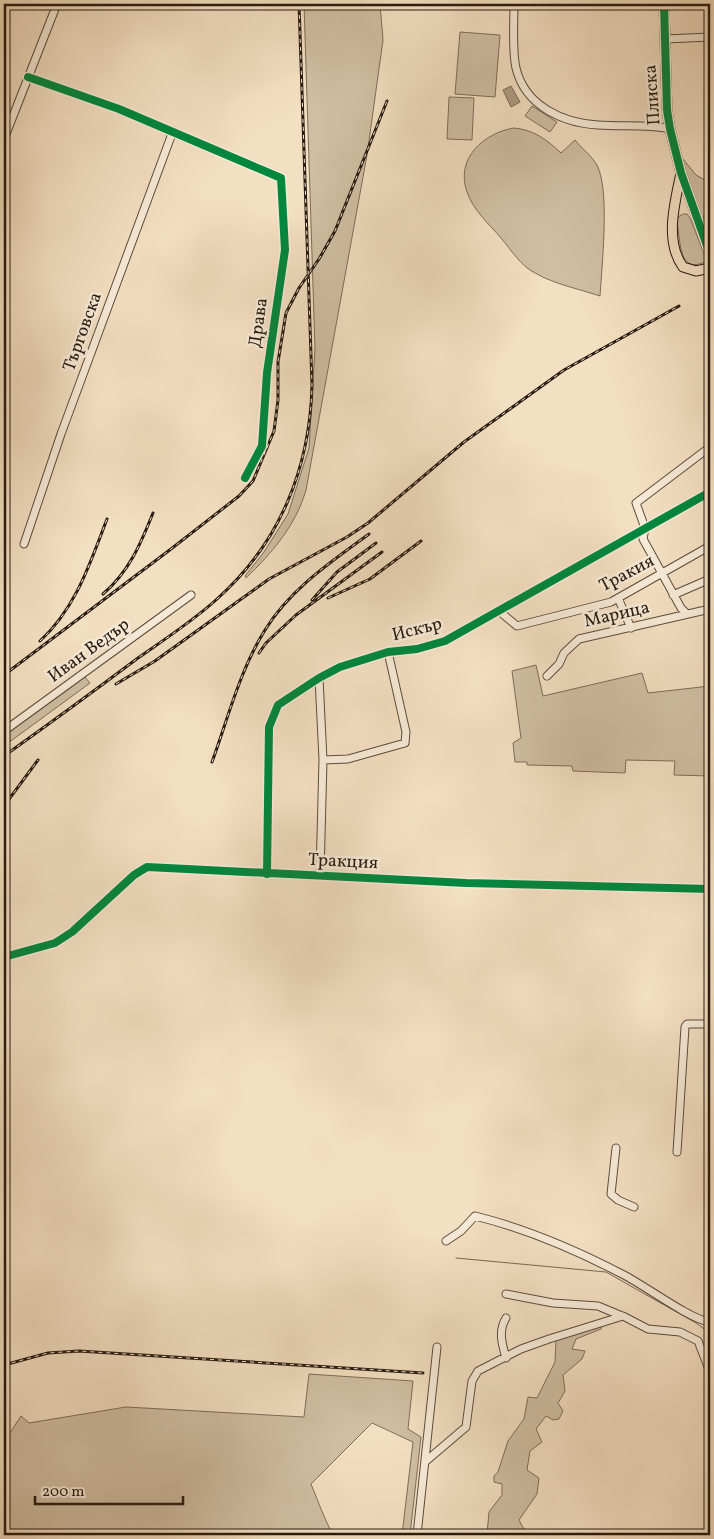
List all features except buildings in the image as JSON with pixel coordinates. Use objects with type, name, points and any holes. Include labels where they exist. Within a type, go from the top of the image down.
[{"type":"main road","name":"Плиска","points":[[664,4],[667,110],[670,129],[681,173],[710,254]]},
{"type":"main road","points":[[681,173],[673,211],[673,230],[679,261],[683,267],[691,270],[710,268]]},
{"type":"main road","points":[[673,211],[682,207],[693,209]]},
{"type":"street","points":[[4,139],[57,4]]},
{"type":"street","points":[[514,4],[516,68],[525,88],[543,108],[564,119],[597,125],[654,126],[670,129]]},
{"type":"street","points":[[665,39],[710,37]]},
{"type":"street","points":[[28,78],[119,109],[174,131]]},
{"type":"street","name":"Драва","points":[[174,131],[274,173],[281,178],[285,250],[267,373],[262,446],[245,478]]},
{"type":"street","name":"Търговска","points":[[24,544],[61,434],[174,131]]},
{"type":"street","points":[[687,614],[661,574],[643,539],[645,528],[636,506],[638,500],[710,447]]},
{"type":"street","name":"Искър","points":[[267,874],[269,727],[278,705],[318,678],[340,667],[388,652],[417,649],[445,641],[710,492]]},
{"type":"street","name":"Тракия","points":[[499,611],[517,626],[610,602],[710,546]]},
{"type":"street","points":[[674,595],[710,579]]},
{"type":"street","name":"Иван Ведър","points":[[4,731],[191,595]]},
{"type":"street","points":[[618,598],[631,628]]},
{"type":"street","name":"Марица","points":[[547,676],[559,664],[564,653],[579,639],[710,609]]},
{"type":"street","points":[[323,760],[348,759],[406,743],[406,732],[388,652]]},
{"type":"street","points":[[318,678],[323,760],[320,876]]},
{"type":"street","name":"Тракция","points":[[4,957],[55,943],[72,932],[128,881],[147,867],[466,883],[710,889]]},
{"type":"street","points":[[677,1152],[685,1025],[710,1024]]},
{"type":"street","points":[[616,1148],[611,1194],[618,1200],[634,1207]]},
{"type":"street","points":[[446,1241],[461,1231],[475,1216],[496,1221],[546,1240],[624,1274],[694,1316],[710,1322]]},
{"type":"street","points":[[506,1294],[553,1303],[598,1306],[648,1329],[680,1332],[698,1341],[709,1362],[710,1372]]},
{"type":"street","points":[[426,1461],[466,1427],[472,1381],[478,1371],[549,1338],[623,1316]]},
{"type":"street","points":[[506,1318],[501,1326],[501,1338],[506,1358]]},
{"type":"street","points":[[417,1535],[437,1347]]},
{"type":"shaded area","points":[[304,4],[380,4],[383,40],[367,155],[306,490],[296,515],[282,538],[246,578],[245,576],[264,552],[288,514],[309,448],[315,349]]},
{"type":"shaded area","points":[[460,32],[500,35],[495,97],[455,94]]},
{"type":"shaded area","points":[[511,86],[520,102],[511,107],[503,90]]},
{"type":"shaded area","points":[[449,97],[474,98],[472,140],[447,139]]},
{"type":"shaded area","points":[[532,106],[557,122],[550,132],[525,116]]},
{"type":"shaded area","points":[[514,128],[539,136],[561,153],[575,140],[597,166],[604,197],[600,296],[550,280],[530,270],[516,257],[473,205],[464,180],[465,168],[469,158],[483,141],[492,135]]},
{"type":"shaded area","points":[[683,159],[696,175],[710,183],[710,202],[705,210],[703,225],[682,163]]},
{"type":"shaded area","points":[[687,214],[690,218],[707,261],[691,264],[686,261],[681,247],[677,222],[678,217]]},
{"type":"shaded area","points":[[536,665],[543,696],[642,673],[648,693],[710,686],[710,776],[674,775],[675,761],[626,760],[625,773],[573,771],[572,766],[527,765],[527,762],[515,762],[513,743],[521,738],[512,671]]},
{"type":"shaded area","points":[[85,677],[90,683],[4,746],[4,736]]},
{"type":"shaded area","points":[[602,1324],[601,1329],[576,1339],[572,1349],[585,1351],[582,1359],[563,1375],[565,1391],[558,1403],[563,1411],[559,1419],[553,1420],[546,1416],[536,1429],[542,1442],[530,1451],[527,1470],[539,1478],[537,1494],[519,1520],[527,1535],[487,1534],[489,1512],[502,1495],[502,1484],[494,1482],[494,1476],[498,1472],[508,1441],[524,1419],[528,1397],[537,1398],[555,1362],[556,1340]]},
{"type":"shaded area","points":[[309,1374],[413,1381],[408,1429],[421,1437],[410,1535],[402,1535],[413,1442],[372,1423],[311,1484],[333,1535],[4,1535],[4,1442],[21,1416],[29,1423],[126,1407],[304,1417]]},
{"type":"waterway","points":[[456,1258],[606,1272],[696,1323],[710,1333]]},
{"type":"railway","points":[[4,756],[189,622],[217,599],[258,554],[274,529],[298,474],[310,416],[312,385],[299,4]]},
{"type":"railway","points":[[4,675],[171,549],[239,496],[253,481],[274,431],[278,400],[278,362],[286,313],[299,288],[335,231],[387,101]]},
{"type":"railway","points":[[116,684],[155,661],[269,579],[347,537],[368,523],[464,442],[564,370],[679,306]]},
{"type":"railway","points":[[103,594],[127,567],[139,546],[153,513]]},
{"type":"railway","points":[[40,641],[53,628],[73,599],[88,568],[107,519]]},
{"type":"railway","points":[[212,762],[248,661],[275,615],[312,577],[369,534]]},
{"type":"railway","points":[[328,598],[370,579],[421,541]]},
{"type":"railway","points":[[312,600],[337,572],[376,543]]},
{"type":"railway","points":[[259,653],[266,643],[296,615],[382,552]]},
{"type":"railway","points":[[4,806],[38,760]]},
{"type":"railway","points":[[4,1365],[48,1353],[79,1351],[423,1373]]},
{"type":"cycle path","points":[[664,4],[667,110],[670,129],[681,173],[710,254]]},
{"type":"cycle path","points":[[28,77],[119,109],[281,178],[285,250],[267,373],[262,446],[245,478]]},
{"type":"cycle path","points":[[267,874],[269,727],[278,705],[319,678],[340,667],[388,652],[417,649],[445,641],[710,492]]},
{"type":"cycle path","points":[[4,957],[55,943],[72,932],[134,875],[147,867],[466,883],[710,889]]}]
